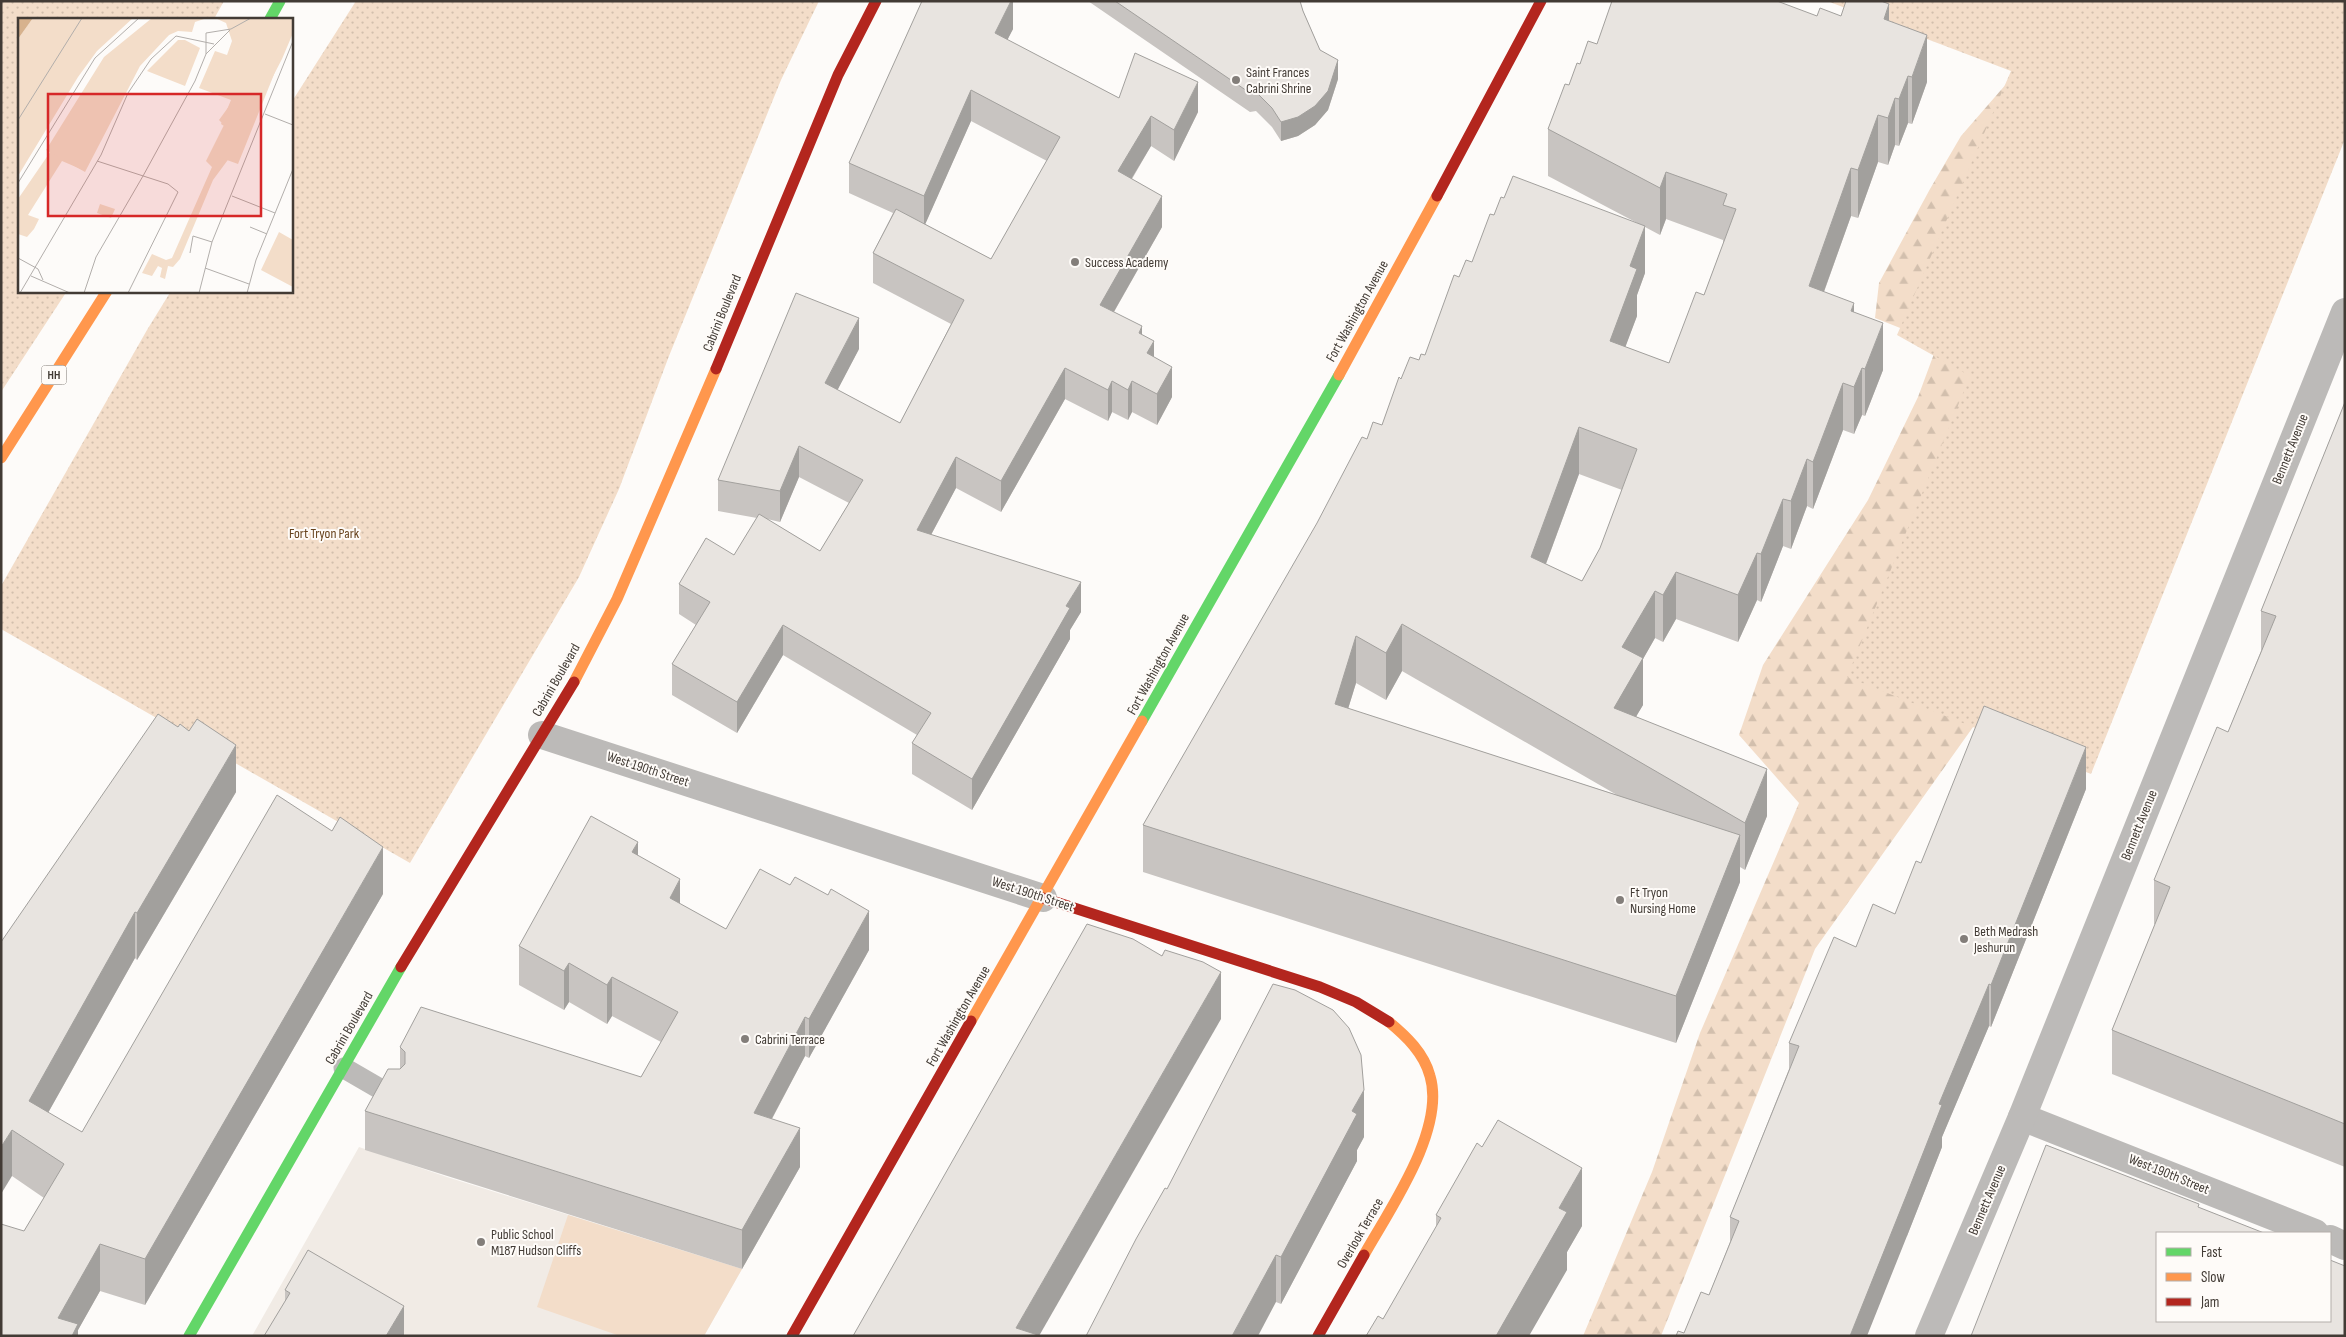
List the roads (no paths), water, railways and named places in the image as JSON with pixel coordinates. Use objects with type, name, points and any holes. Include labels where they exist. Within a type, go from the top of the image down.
[{"type":"main road","points":[[271,18],[280,1]]},
{"type":"main road","name":"Cabrini Boulevard","points":[[189,1336],[410,951],[578,676],[617,599],[698,412],[838,74],[876,1]]},
{"type":"main road","name":"Fort Washington Avenue","points":[[792,1336],[1043,898],[1371,318],[1541,1]]},
{"type":"main road","name":"HH","points":[[1,458],[106,292]]},
{"type":"main road","name":"West 190th Street","points":[[1043,898],[1321,988],[1368,1009],[1387,1020],[1415,1047],[1425,1061],[1432,1076],[1432,1100],[1423,1142]]},
{"type":"main road","name":"Overlook Terrace","points":[[1318,1336],[1400,1192],[1423,1142]]},
{"type":"street","name":"Bennett Avenue","points":[[1929,1336],[2022,1117],[2345,312]]},
{"type":"street","name":"West 190th Street","points":[[542,734],[1043,898]]},
{"type":"street","name":"West 190th Street","points":[[2022,1117],[2311,1232]]},
{"type":"street","points":[[2331,1239],[2345,1246]]},
{"type":"lane","points":[[344,1068],[394,1097]]},
{"type":"place","name":"Saint Frances Cabrini Shrine","points":[[1236,80]]},
{"type":"place","name":"Success Academy","points":[[1075,262]]},
{"type":"place","name":"Ft Tryon Nursing Home","points":[[1620,900]]},
{"type":"place","name":"Beth Medrash Jeshurun","points":[[1964,939]]},
{"type":"place","name":"Cabrini Terrace","points":[[745,1039]]},
{"type":"place","name":"Public School M187 Hudson Cliffs","points":[[481,1242]]},
{"type":"park label","name":"Fort Tryon Park","points":[[324,533]]}]
